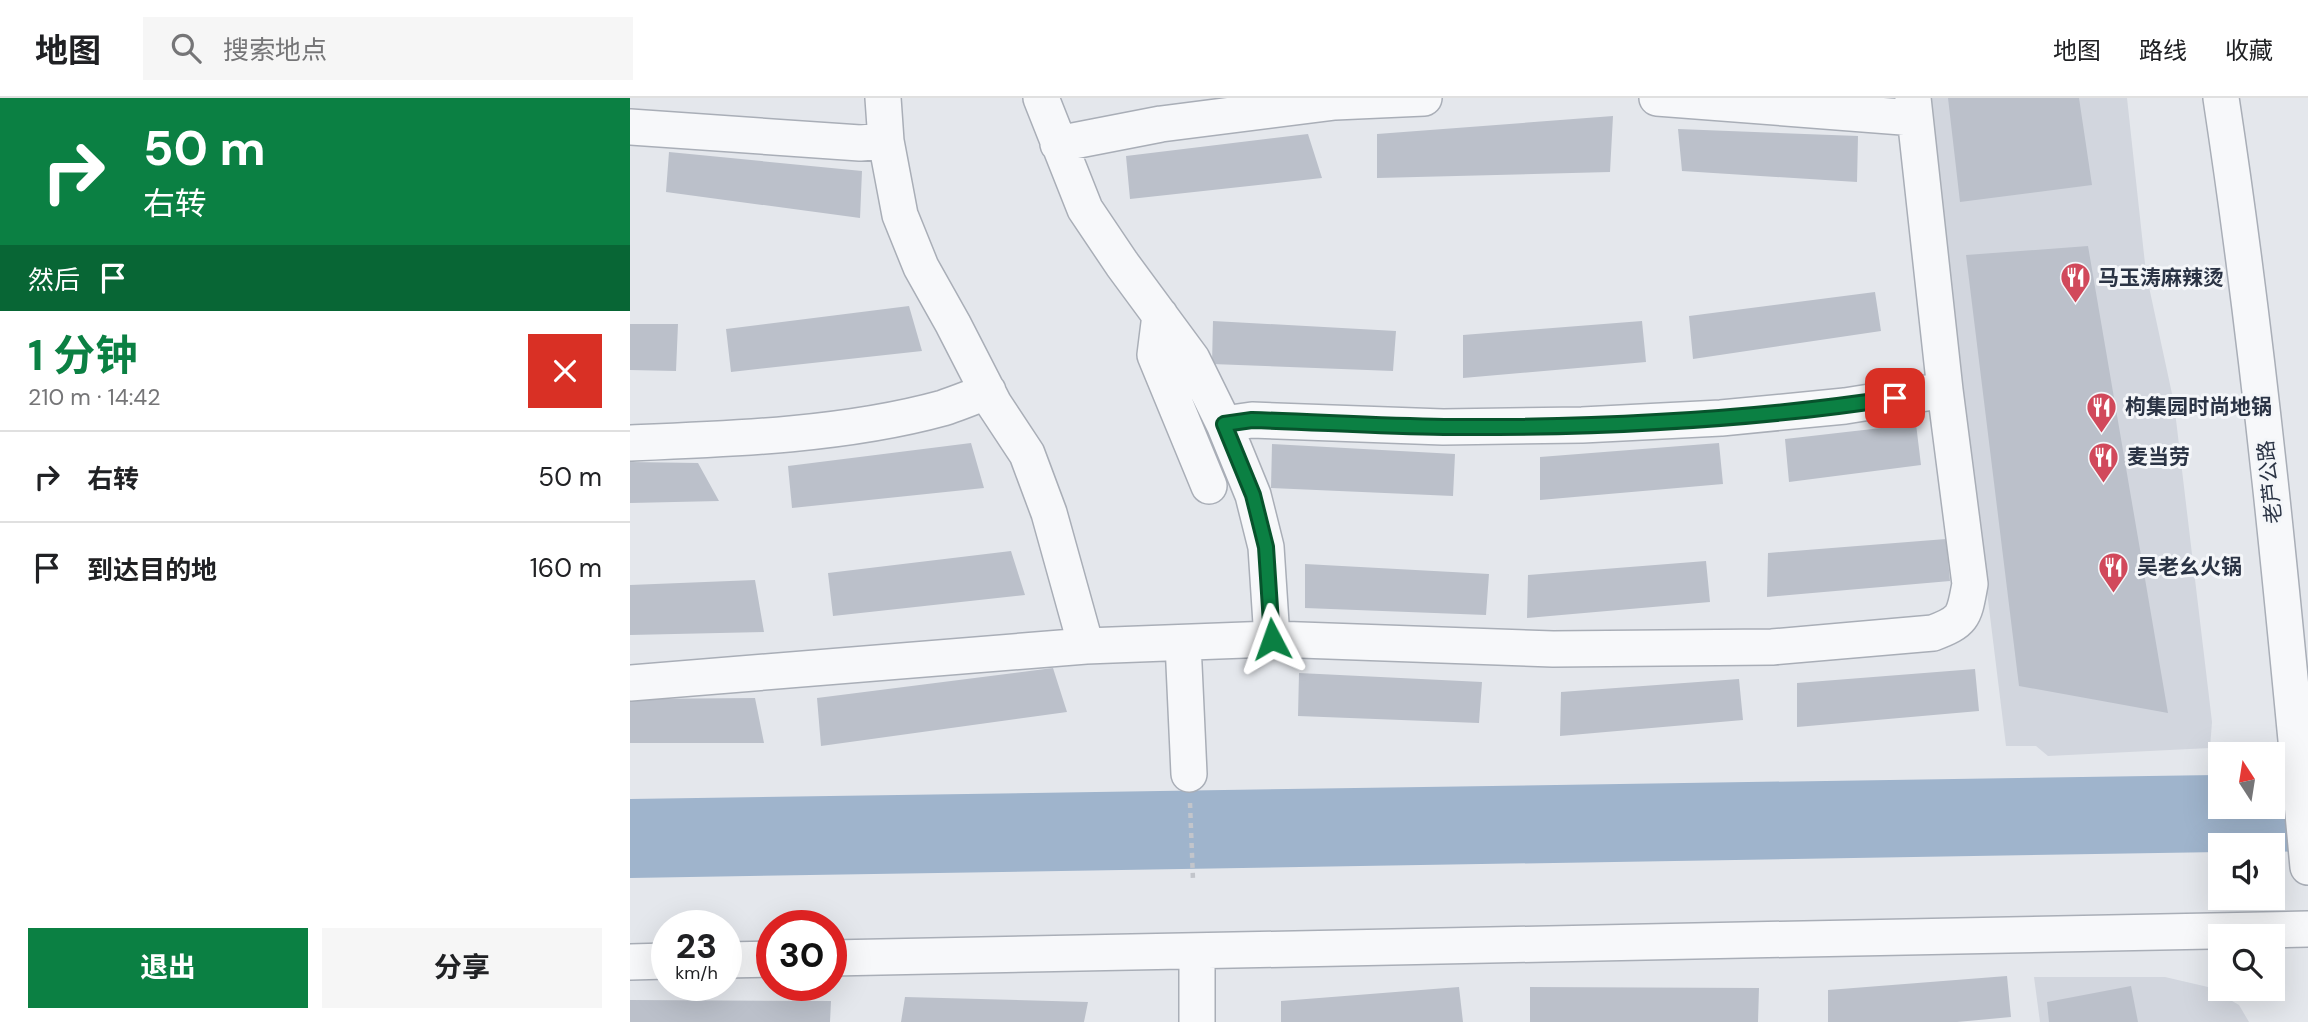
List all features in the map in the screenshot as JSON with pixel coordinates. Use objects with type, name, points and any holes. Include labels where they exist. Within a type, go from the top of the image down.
[{"type":"street","points":[[883,98],[886,141],[900,215],[917,257],[988,391],[1027,454],[1049,513],[1086,646]]},
{"type":"street","points":[[1041,98],[1085,209],[1192,359],[1224,424],[1253,495],[1266,547],[1272,639]]},
{"type":"street","points":[[1058,144],[1160,124],[1321,103],[1424,98]]},
{"type":"street","points":[[630,683],[1086,646],[1272,639],[1553,649],[1772,647],[1933,633],[1954,625],[1965,611],[1970,584],[1945,390],[1914,108],[1657,98]]},
{"type":"street","name":"老芦公路","points":[[2221,98],[2236,197],[2271,484],[2308,867]]},
{"type":"street","points":[[630,127],[860,142],[886,141]]},
{"type":"street","points":[[1160,315],[1155,355],[1209,486]]},
{"type":"street","points":[[1224,424],[1252,420],[1443,427],[1638,422],[1721,418],[1845,406],[1945,390]]},
{"type":"street","points":[[630,443],[727,439],[865,424],[944,408],[988,391]]},
{"type":"street","points":[[1183,643],[1189,774]]},
{"type":"street","points":[[847,958],[2308,929]]},
{"type":"street","points":[[1197,951],[1197,1022]]},
{"type":"street","points":[[630,962],[651,961]]},
{"type":"path","points":[[1189,774],[1193,880]]},
{"type":"shaded area","points":[[1930,98],[2127,98],[2146,273],[2174,403],[2212,722],[2208,748],[2048,756],[2036,746],[2006,746],[1949,283]]},
{"type":"shaded area","points":[[2034,977],[2165,977],[2208,987],[2208,1001],[2232,1001],[2239,1005],[2249,1022],[2040,1022]]},
{"type":"water","points":[[2208,775],[2208,819],[2286,819],[2286,776],[2308,777],[2308,851],[2285,852],[2285,833],[2208,833],[2208,852],[630,878],[630,799]]},
{"type":"building","points":[[1948,98],[2079,98],[2092,185],[1960,202]]},
{"type":"building","points":[[1613,116],[1610,172],[1377,178],[1377,134]]},
{"type":"building","points":[[1678,129],[1858,136],[1857,182],[1682,171]]},
{"type":"building","points":[[1308,134],[1322,178],[1130,199],[1126,156]]},
{"type":"building","points":[[669,152],[862,171],[860,218],[666,192]]},
{"type":"building","points":[[2088,246],[2168,713],[2019,686],[1966,255]]},
{"type":"building","points":[[1875,292],[1881,331],[1693,359],[1689,316]]},
{"type":"building","points":[[909,306],[922,351],[731,372],[726,329]]},
{"type":"building","points":[[1213,321],[1396,331],[1393,371],[1212,364]]},
{"type":"building","points":[[1642,321],[1646,362],[1463,378],[1463,335]]},
{"type":"building","points":[[630,324],[678,324],[676,371],[630,370]]},
{"type":"building","points":[[1916,424],[1921,465],[1789,482],[1785,439]]},
{"type":"building","points":[[971,443],[984,488],[792,508],[788,466]]},
{"type":"building","points":[[1719,443],[1723,484],[1540,500],[1540,457]]},
{"type":"building","points":[[1272,444],[1455,454],[1453,496],[1271,488]]},
{"type":"building","points":[[630,462],[698,463],[719,501],[630,503]]},
{"type":"building","points":[[1946,539],[1950,581],[1767,597],[1768,553]]},
{"type":"building","points":[[1011,551],[1025,595],[833,616],[828,573]]},
{"type":"building","points":[[1706,561],[1710,602],[1527,618],[1528,575]]},
{"type":"building","points":[[1305,564],[1489,574],[1486,615],[1305,608]]},
{"type":"building","points":[[755,580],[764,632],[630,635],[630,585]]},
{"type":"building","points":[[1053,668],[1067,712],[821,746],[817,698]]},
{"type":"building","points":[[1975,669],[1979,711],[1797,727],[1797,683]]},
{"type":"building","points":[[1299,673],[1482,682],[1479,723],[1298,716]]},
{"type":"building","points":[[1739,679],[1743,720],[1560,736],[1561,692]]},
{"type":"building","points":[[755,698],[764,743],[630,743],[630,699]]},
{"type":"building","points":[[2007,976],[2011,1017],[1957,1022],[1828,1022],[1828,990]]},
{"type":"building","points":[[2131,986],[2138,1022],[2049,1022],[2047,1002]]},
{"type":"building","points":[[1459,987],[1463,1022],[1281,1022],[1281,1001]]},
{"type":"building","points":[[1530,987],[1759,988],[1758,1022],[1530,1022]]},
{"type":"building","points":[[905,997],[1088,1002],[1084,1022],[901,1022]]},
{"type":"building","points":[[630,1000],[831,1001],[830,1022],[630,1022]]},
{"type":"place","name":"马玉涛麻辣烫","points":[[2075,305]]},
{"type":"place","name":"枸集园时尚地锅","points":[[2102,434]]},
{"type":"place","name":"麦当劳","points":[[2104,484]]},
{"type":"place","name":"吴老幺火锅","points":[[2114,594]]},
{"type":"route","points":[[1272,639],[1266,547],[1253,495],[1224,424],[1252,420],[1443,427],[1582,425],[1721,418],[1845,406],[1895,398]]}]
